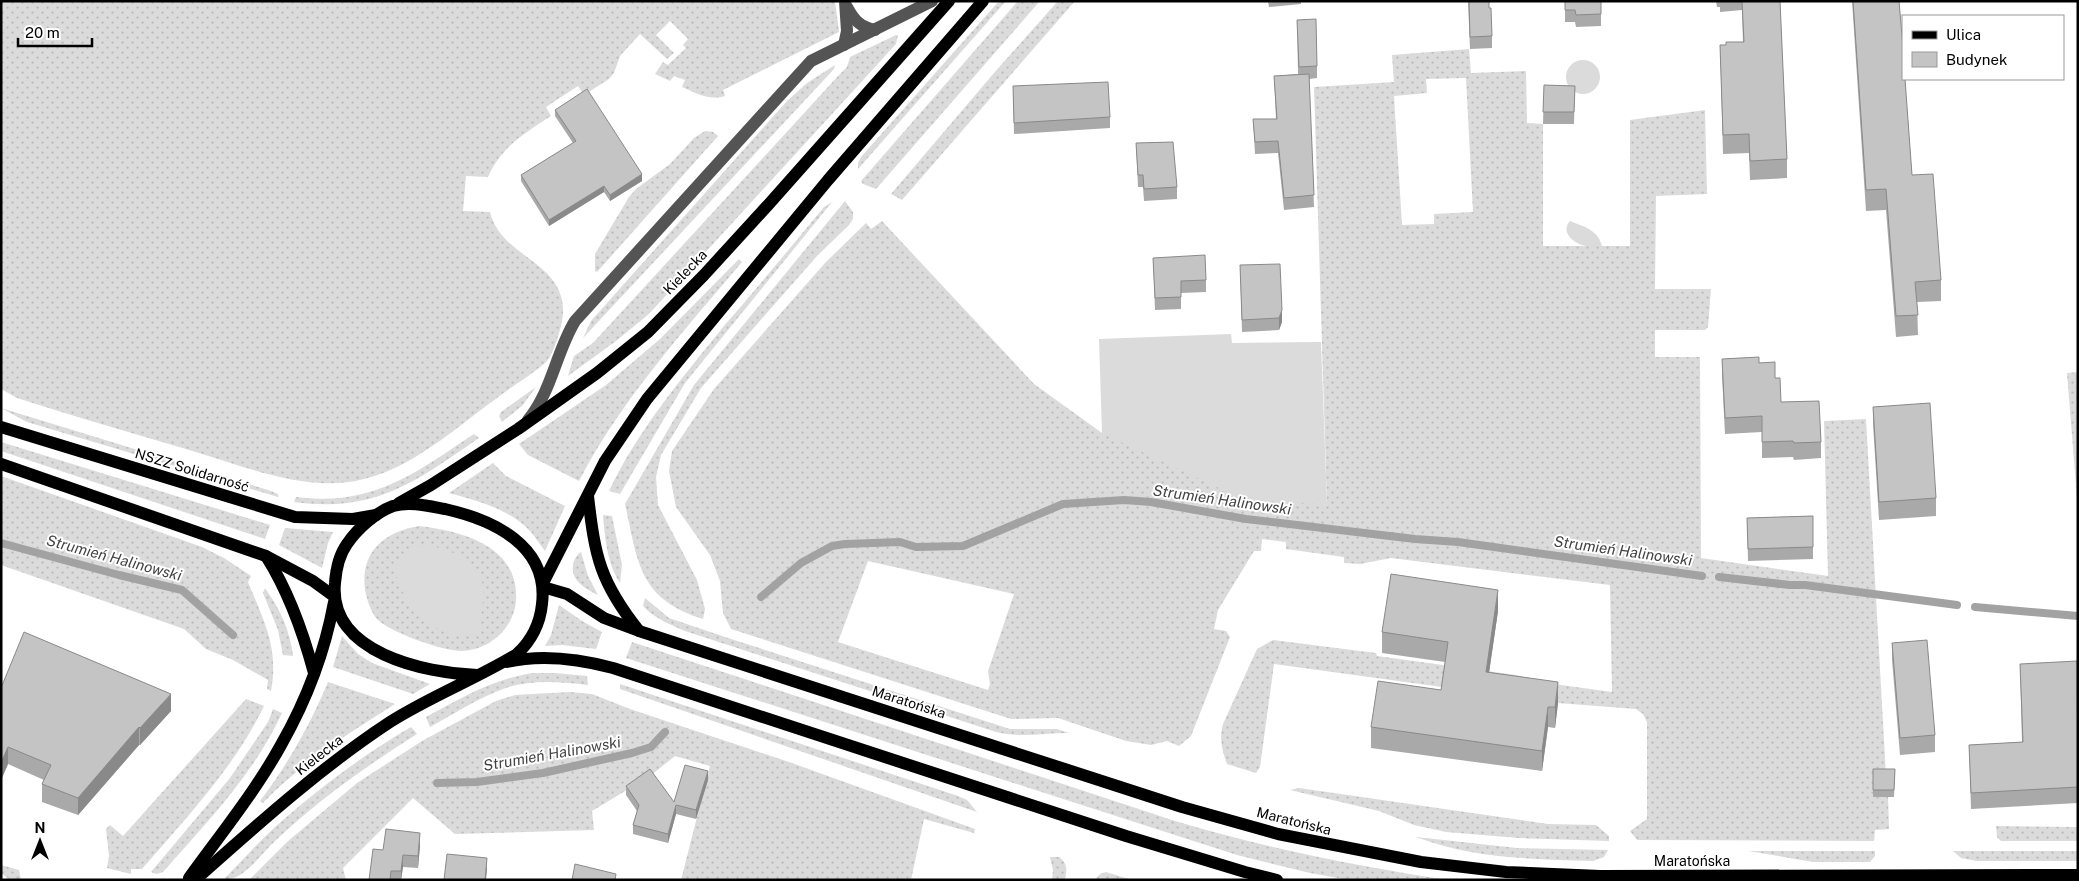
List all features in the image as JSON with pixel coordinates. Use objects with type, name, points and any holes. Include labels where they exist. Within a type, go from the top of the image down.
[{"type":"main road","name":"Kielecka","points":[[188,880],[280,747],[294,722],[324,644],[334,598],[336,574],[344,550],[358,531],[376,515],[431,486],[526,422],[597,373],[648,332],[704,275],[769,204],[949,1]]},
{"type":"main road","points":[[503,663],[517,654],[531,639],[540,617],[543,585],[605,461],[648,398],[828,180],[983,1]]},
{"type":"main road","name":"NSZZ Solidarność","points":[[1,427],[295,517],[352,519],[376,515]]},
{"type":"main road","points":[[1,464],[266,556],[313,582],[334,598],[340,616],[347,627],[368,645],[380,652],[405,664],[456,674],[477,675]]},
{"type":"main road","points":[[588,495],[594,542],[601,571],[617,602],[639,631]]},
{"type":"main road","points":[[392,506],[420,504],[431,506],[463,513],[500,529],[514,539],[533,559],[543,585]]},
{"type":"main road","points":[[266,556],[282,584],[298,622],[314,673]]},
{"type":"main road","name":"Maratońska","points":[[543,585],[567,594],[604,618],[639,631],[1182,807],[1278,834],[1412,861],[1506,872],[1600,876],[2078,876]]},
{"type":"main road","points":[[503,663],[533,658],[572,659],[613,668],[1126,836],[1277,880]]},
{"type":"main road","name":"Kielecka","points":[[195,880],[294,793],[350,749],[392,721],[503,663]]},
{"type":"street","points":[[526,422],[544,396],[568,333],[575,321],[811,61],[932,1]]},
{"type":"street","points":[[845,3],[856,22],[866,28],[875,30]]},
{"type":"street","points":[[844,44],[847,31],[845,3]]},
{"type":"shaded area","points":[[1,1],[835,1],[839,32],[723,90],[725,96],[714,98],[703,96],[682,87],[685,80],[674,76],[670,81],[655,74],[663,62],[668,65],[686,48],[683,45],[688,39],[670,21],[656,35],[674,53],[667,59],[640,34],[620,56],[614,73],[609,79],[584,95],[578,86],[546,107],[551,116],[523,135],[507,149],[493,166],[488,177],[466,176],[463,211],[490,212],[496,227],[505,239],[542,269],[552,279],[560,292],[563,314],[553,351],[546,362],[535,371],[417,456],[382,474],[364,479],[342,483],[319,483],[274,476],[17,398],[1,389]]},
{"type":"shaded area","points":[[999,1],[1006,1],[858,169],[861,157]]},
{"type":"shaded area","points":[[1018,1],[1040,1],[876,189],[863,184],[861,181]]},
{"type":"shaded area","points":[[1058,1],[1075,1],[902,200],[891,194],[994,73]]},
{"type":"shaded area","points":[[898,35],[896,44],[649,314],[568,376],[574,356],[593,343],[847,67],[850,57]]},
{"type":"shaded area","points":[[1469,49],[1471,73],[1526,71],[1527,123],[1543,124],[1543,246],[1630,246],[1630,120],[1705,110],[1707,194],[1656,196],[1655,289],[1711,289],[1708,327],[1705,330],[1655,330],[1655,357],[1700,357],[1701,558],[1828,576],[1824,421],[1866,419],[1886,776],[1873,776],[1873,796],[1888,797],[1889,829],[1875,830],[1874,841],[1637,840],[1630,831],[1647,819],[1647,722],[1643,714],[1636,709],[1558,703],[1274,664],[1260,767],[1256,773],[1227,764],[1221,735],[1223,724],[1257,649],[1273,640],[1376,653],[1377,656],[1516,675],[1561,685],[1612,692],[1610,585],[1391,558],[1360,564],[1344,563],[1344,557],[1286,549],[1286,542],[1262,539],[1261,551],[1254,551],[1218,610],[1214,629],[1226,631],[1230,637],[1191,736],[1179,746],[1167,741],[1151,745],[1126,741],[1058,718],[1011,719],[731,629],[723,613],[720,581],[710,555],[676,507],[669,471],[672,451],[714,389],[825,263],[866,223],[871,229],[882,221],[1034,384],[1102,433],[1327,505],[1314,87],[1394,82],[1392,55]],"holes":[[[1466,78],[1473,212],[1434,214],[1434,224],[1402,225],[1394,96],[1427,93],[1426,79]],[[868,561],[1014,594],[988,671],[990,684],[988,690],[838,642]]]},
{"type":"shaded area","points":[[1583,60],[1595,65],[1600,77],[1595,89],[1583,94],[1571,89],[1566,77],[1571,65]]},
{"type":"shaded area","points":[[835,65],[834,69],[583,338],[591,321],[787,101],[807,83]]},
{"type":"shaded area","points":[[705,131],[713,132],[718,136],[597,272],[595,271],[595,254],[629,197],[636,189],[670,164],[694,138]]},
{"type":"shaded area","points":[[845,201],[853,212],[853,219],[849,225],[817,256],[701,388],[661,455],[656,477],[658,505],[697,580],[705,609],[703,619],[682,611],[666,601],[645,576],[634,544],[625,504],[694,385]]},
{"type":"shaded area","points":[[832,202],[685,383],[620,494],[609,491],[633,447],[677,385],[824,207]]},
{"type":"shaded area","points":[[1570,221],[1586,227],[1594,233],[1602,246],[1584,246],[1574,241],[1567,232],[1567,225]]},
{"type":"shaded area","points":[[739,259],[742,262],[654,367],[633,395],[614,422],[579,481],[528,455],[519,444],[606,385],[660,339]]},
{"type":"shaded area","points":[[1231,334],[1232,343],[1321,342],[1327,505],[1238,497],[1102,433],[1099,339]]},
{"type":"shaded area","points":[[2078,372],[2078,510],[2067,373]]},
{"type":"shaded area","points":[[536,387],[522,406],[502,422],[499,416],[501,412]]},
{"type":"shaded area","points":[[1,408],[268,490],[278,494],[278,497],[27,422]]},
{"type":"shaded area","points":[[474,434],[479,438],[435,468],[393,491],[348,503],[294,502],[296,497],[323,499],[347,497],[370,492],[411,474]]},
{"type":"shaded area","points":[[1,442],[270,525],[265,539],[1,451]]},
{"type":"shaded area","points":[[493,463],[506,476],[565,506],[545,551],[531,532],[513,517],[493,507],[449,493]]},
{"type":"shaded area","points":[[1,476],[202,547],[224,558],[251,576],[248,582],[264,622],[271,648],[273,676],[271,691],[267,689],[268,680],[233,660],[206,649],[184,629],[1,565]]},
{"type":"shaded area","points":[[603,515],[612,516],[622,565],[620,583],[609,559]]},
{"type":"shaded area","points":[[419,526],[436,528],[469,537],[498,554],[508,566],[514,582],[515,607],[508,625],[489,643],[471,650],[451,650],[415,639],[392,629],[374,615],[365,590],[364,577],[366,565],[371,555],[385,539],[395,533]]},
{"type":"shaded area","points":[[285,528],[333,532],[328,543],[322,568],[279,545]]},
{"type":"shaded area","points":[[425,545],[459,556],[471,564],[479,574],[483,588],[482,618],[479,629],[473,634],[468,636],[452,635],[435,627],[419,614],[406,597],[398,580],[397,564],[405,552]]},
{"type":"shaded area","points":[[581,552],[588,576],[598,595],[578,582],[573,573],[574,561]]},
{"type":"shaded area","points":[[265,588],[284,620],[293,656],[283,655],[278,630],[263,593]]},
{"type":"shaded area","points":[[645,598],[669,618],[1010,729],[1057,729],[1069,733],[1023,735],[996,732],[685,631],[647,610],[643,606]]},
{"type":"shaded area","points":[[559,605],[602,632],[596,649],[562,645],[545,646],[551,635]]},
{"type":"shaded area","points":[[342,636],[358,654],[372,663],[430,684],[413,694],[333,667]]},
{"type":"shaded area","points":[[632,642],[1172,820],[1309,855],[1448,880],[1349,880],[1310,873],[1237,855],[626,658]]},
{"type":"shaded area","points":[[533,673],[587,676],[588,685],[545,682],[513,686],[484,697],[430,727],[426,717],[452,703],[504,680]]},
{"type":"shaded area","points":[[328,682],[395,704],[309,762],[263,803],[260,801],[298,744]]},
{"type":"shaded area","points":[[620,684],[958,796],[967,800],[977,812],[620,689]]},
{"type":"shaded area","points":[[570,692],[592,694],[630,709],[789,762],[975,829],[974,833],[924,819],[911,880],[681,880],[710,766],[675,756],[650,776],[592,811],[594,830],[455,834],[413,798],[343,868],[346,880],[249,880],[287,842],[357,783],[422,741],[496,701],[515,695]]},
{"type":"shaded area","points":[[246,699],[264,706],[252,729],[208,792],[142,869],[131,869],[131,874],[107,868],[109,856],[106,829],[110,825],[123,836]]},
{"type":"shaded area","points":[[273,709],[282,713],[258,757],[244,777],[213,816],[163,872],[157,874],[151,872],[230,778],[268,722]]},
{"type":"shaded area","points":[[411,727],[417,734],[378,759],[305,814],[244,872],[230,879],[223,880],[275,827],[313,794],[361,759]]},
{"type":"shaded area","points":[[1299,788],[1548,824],[1596,825],[1609,836],[1609,841],[1519,838],[1446,832],[1414,825],[1379,811],[1290,790]]},
{"type":"shaded area","points":[[1996,826],[2078,827],[2078,841],[2001,841],[1997,837]]},
{"type":"shaded area","points":[[1416,837],[1517,848],[1608,850],[1604,857],[1593,861],[1503,857],[1460,850]]},
{"type":"shaded area","points":[[1749,851],[1875,851],[1875,856],[1870,862],[1813,862]]},
{"type":"shaded area","points":[[1953,851],[2078,851],[2078,861],[1977,861],[1961,858]]},
{"type":"shaded area","points":[[1050,857],[1059,857],[1064,862],[1066,870],[1065,880],[1052,880],[1053,870]]},
{"type":"shaded area","points":[[1,865],[19,870],[21,880],[10,880],[1,873]]},
{"type":"shaded area","points":[[1106,872],[1132,880],[1095,880],[1100,874]]},
{"type":"building","points":[[1469,1],[1489,1],[1492,36],[1470,37]]},
{"type":"building","points":[[1565,1],[1601,1],[1601,14],[1576,15],[1575,10],[1565,10]]},
{"type":"building","points":[[1742,1],[1780,1],[1787,159],[1750,161],[1749,134],[1723,135],[1720,45],[1726,45],[1726,42],[1744,42]]},
{"type":"building","points":[[1853,1],[1899,1],[1902,36],[1902,80],[1905,80],[1912,175],[1933,174],[1941,280],[1915,282],[1918,315],[1896,316],[1886,189],[1866,190]]},
{"type":"building","points":[[1316,19],[1317,66],[1299,67],[1297,20]]},
{"type":"building","points":[[1309,74],[1314,195],[1284,198],[1278,141],[1255,142],[1253,119],[1277,119],[1274,76]]},
{"type":"building","points":[[1108,82],[1110,117],[1014,123],[1013,86]]},
{"type":"building","points":[[1544,85],[1575,86],[1574,112],[1543,112]]},
{"type":"building","points":[[587,89],[642,174],[610,195],[604,186],[549,220],[521,175],[576,141],[555,110]]},
{"type":"building","points":[[1173,142],[1177,187],[1144,189],[1143,175],[1138,175],[1136,143]]},
{"type":"building","points":[[1205,255],[1206,280],[1181,281],[1181,297],[1155,298],[1153,258]]},
{"type":"building","points":[[1280,264],[1282,310],[1279,318],[1242,320],[1240,265]]},
{"type":"building","points":[[1759,357],[1759,363],[1775,362],[1775,378],[1780,378],[1781,402],[1819,401],[1821,442],[1762,442],[1762,416],[1725,418],[1722,359]]},
{"type":"building","points":[[1930,403],[1936,498],[1879,502],[1873,407]]},
{"type":"building","points":[[1813,516],[1813,547],[1748,549],[1747,518]]},
{"type":"building","points":[[1391,574],[1498,590],[1486,672],[1558,682],[1555,707],[1548,707],[1542,751],[1371,727],[1378,681],[1441,690],[1448,642],[1382,632]]},
{"type":"building","points":[[24,632],[171,694],[139,727],[78,798],[42,784],[51,765],[8,747],[1,763],[1,688]]},
{"type":"building","points":[[1927,640],[1935,735],[1900,738],[1892,643]]},
{"type":"building","points":[[2077,661],[2078,787],[1971,793],[1969,745],[2023,742],[2020,664]]},
{"type":"building","points":[[685,765],[708,771],[696,810],[676,805],[668,834],[633,825],[639,805],[626,786],[650,769],[674,802]]},
{"type":"building","points":[[1873,769],[1895,769],[1894,790],[1873,790]]},
{"type":"building","points":[[386,829],[420,833],[418,856],[403,855],[401,871],[391,871],[390,880],[369,880],[373,849],[383,850]]},
{"type":"building","points":[[447,854],[487,858],[485,880],[444,880]]},
{"type":"building","points":[[575,864],[616,874],[615,880],[572,880]]},
{"type":"waterway","name":"Strumień Halinowski","points":[[761,597],[801,563],[832,546],[900,542],[916,547],[963,546],[1063,504],[1124,500],[1151,502],[1246,519],[1415,539],[1458,542],[1702,576]]},
{"type":"waterway","name":"Strumień Halinowski","points":[[1,543],[182,590],[233,635]]},
{"type":"waterway","name":"Strumień Halinowski","points":[[1719,577],[1805,585],[1957,605]]},
{"type":"waterway","name":"Strumień Halinowski","points":[[1975,607],[2078,616]]},
{"type":"waterway","name":"Strumień Halinowski","points":[[437,783],[477,782],[543,773],[651,747],[665,732]]}]
